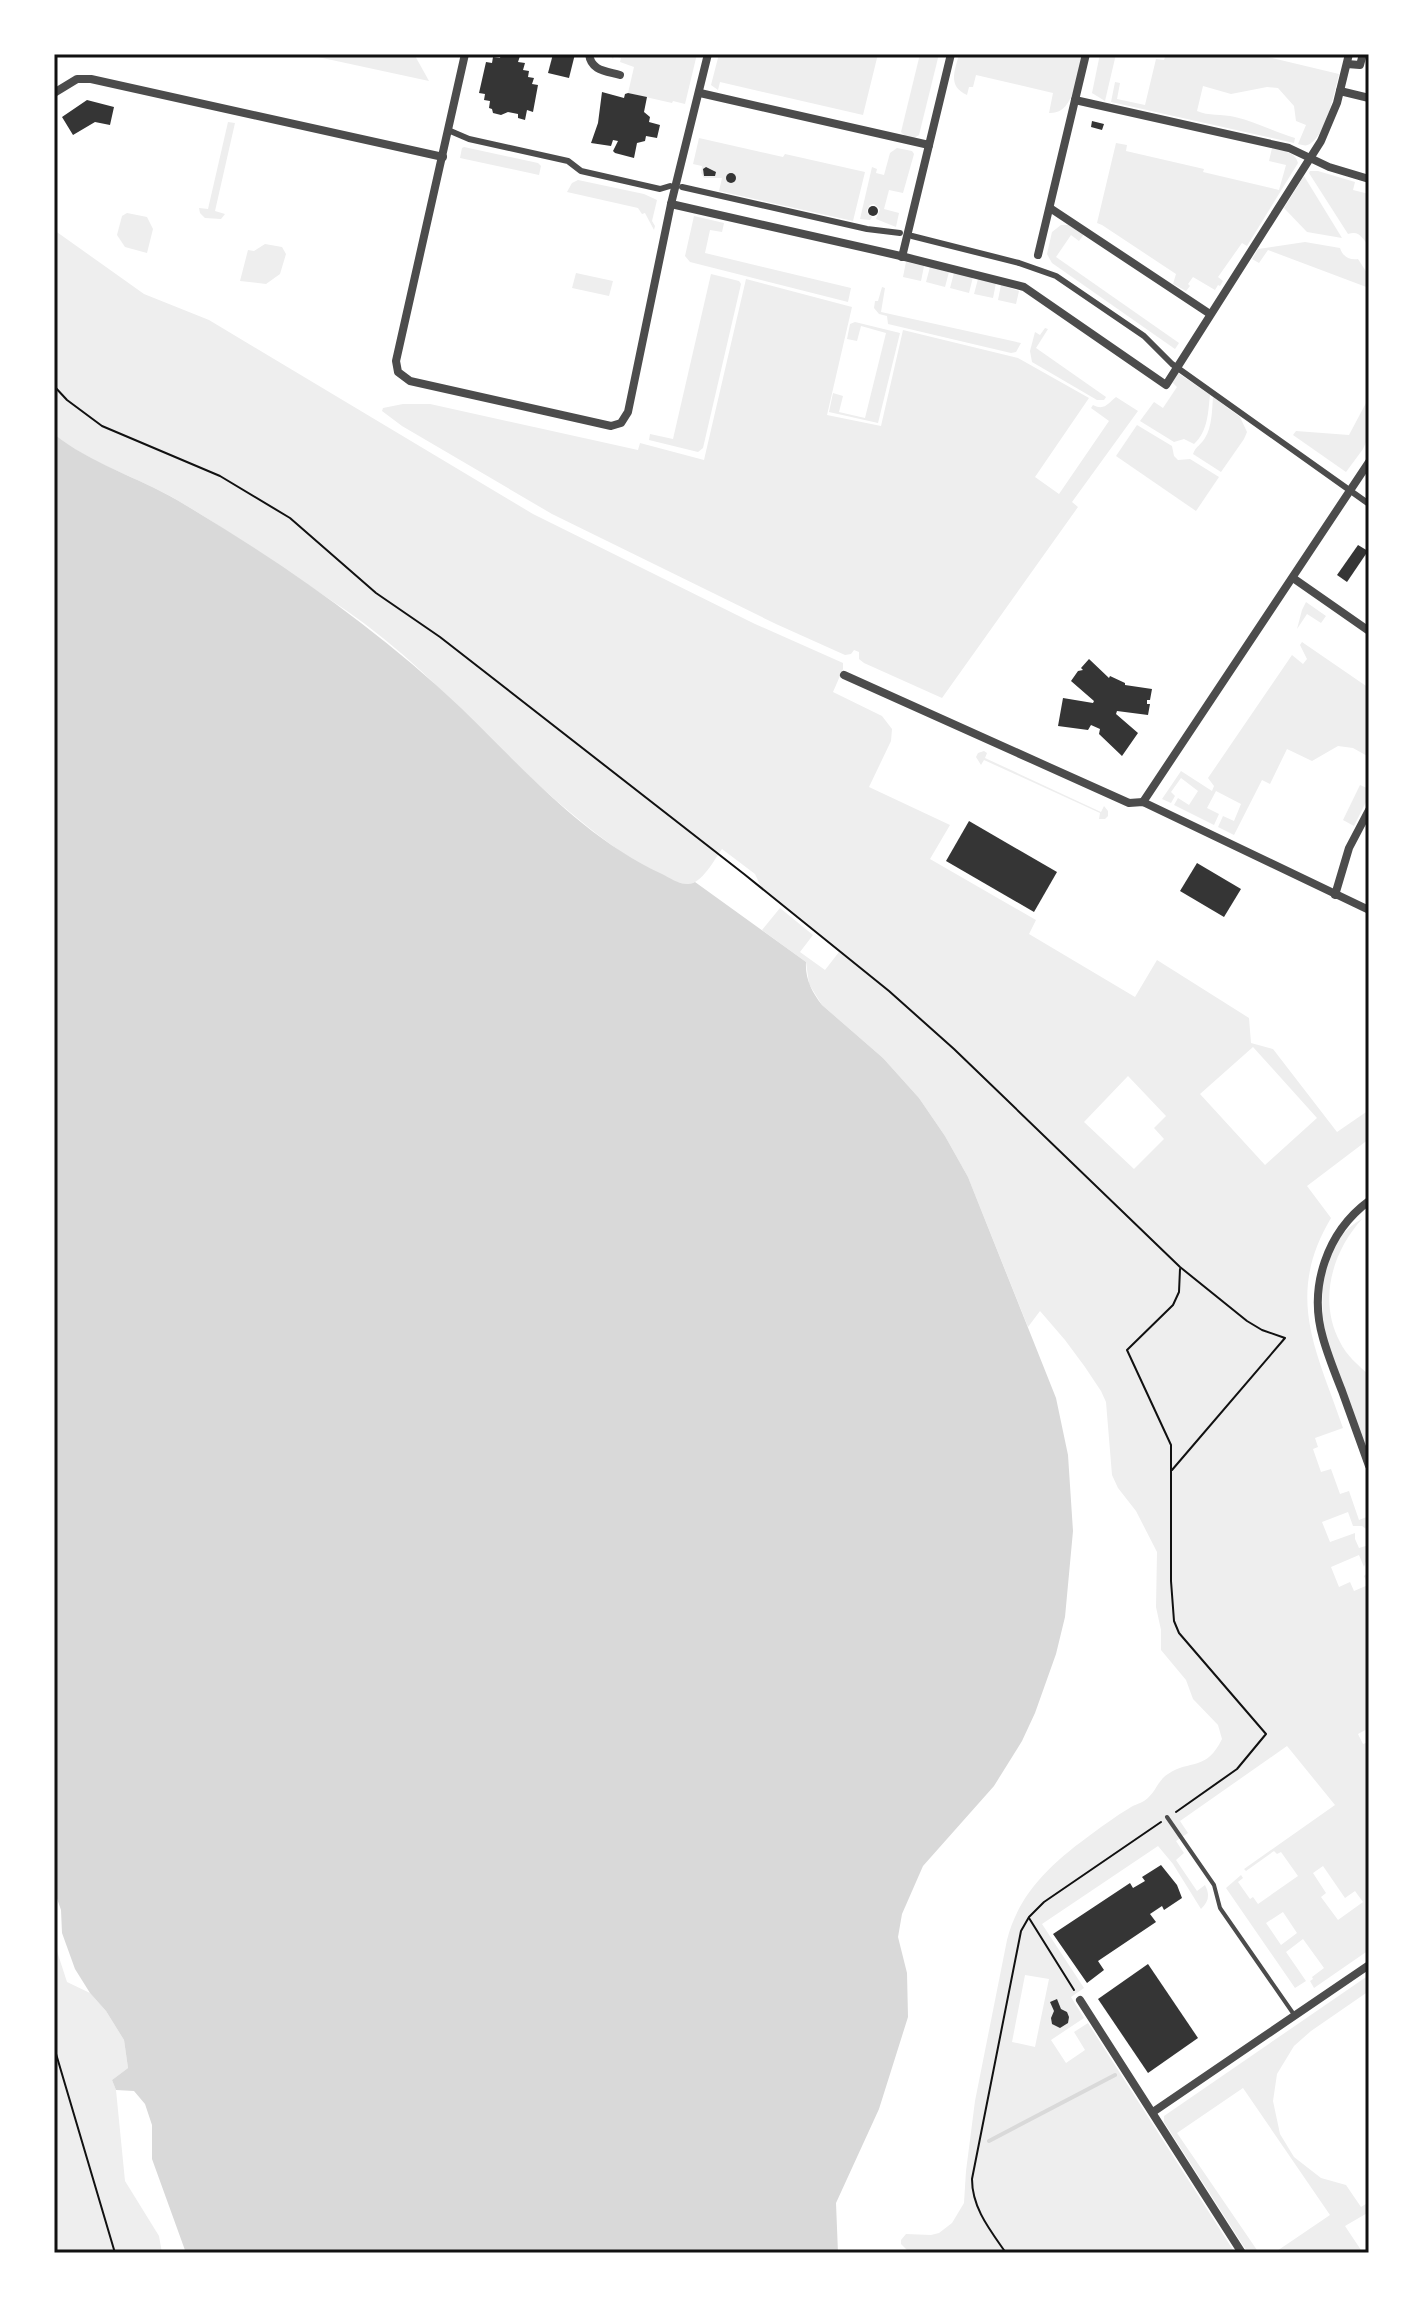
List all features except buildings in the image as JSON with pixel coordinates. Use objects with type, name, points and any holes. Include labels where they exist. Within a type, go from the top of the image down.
[{"type":"street","points":[[465,54],[396,361],[400,375],[410,381],[608,426],[621,423],[628,412],[671,204],[708,54]]},
{"type":"street","points":[[589,54],[594,67],[620,75]]},
{"type":"street","points":[[902,257],[951,54]]},
{"type":"street","points":[[1038,255],[1086,54]]},
{"type":"street","points":[[671,204],[1030,289],[1166,385],[1209,321],[1210,314],[1327,128],[1348,59],[1360,65],[1363,54]]},
{"type":"street","points":[[54,93],[77,79],[91,79],[443,157]]},
{"type":"street","points":[[1340,91],[1369,98]]},
{"type":"street","points":[[700,93],[929,145]]},
{"type":"street","points":[[1075,100],[1285,147],[1329,167],[1369,179]]},
{"type":"street","points":[[448,130],[469,139],[568,161],[581,171],[660,189],[670,186]]},
{"type":"street","points":[[682,187],[867,229],[900,233]]},
{"type":"street","points":[[1050,208],[1210,314]]},
{"type":"street","points":[[912,236],[1019,263],[1056,276],[1144,336],[1178,368],[1369,504]]},
{"type":"street","points":[[1143,802],[1369,462]]},
{"type":"street","points":[[1293,578],[1369,631]]},
{"type":"street","points":[[844,675],[1129,803],[1143,802],[1369,910]]},
{"type":"street","points":[[1335,895],[1349,848],[1369,810]]},
{"type":"street","points":[[1369,1201],[1349,1218],[1329,1248],[1318,1307],[1323,1339],[1369,1466]]},
{"type":"street","points":[[1153,2112],[1369,1965]]},
{"type":"street","points":[[1080,2000],[1242,2253]]},
{"type":"lane","points":[[1167,1817],[1214,1885],[1220,1908],[1295,2016]]},
{"type":"path","points":[[54,386],[102,426],[220,476],[290,518],[376,593],[440,637],[889,991],[954,1049],[1180,1267],[1247,1321],[1285,1338],[1172,1470]]},
{"type":"path","points":[[1006,2253],[982,2217],[974,2197],[973,2170],[1019,1937],[1029,1917],[1044,1902],[1237,1769],[1266,1734],[1175,1625],[1169,1438],[1127,1350],[1173,1305],[1180,1285],[1180,1267]]},
{"type":"path","points":[[1029,1917],[1080,2000]]},
{"type":"path","points":[[54,2047],[115,2253]]},
{"type":"shaded area","points":[[304,54],[414,54],[429,81]]},
{"type":"shaded area","points":[[609,54],[697,54],[685,104],[628,93],[634,67],[620,62],[621,58],[614,56],[613,59]]},
{"type":"shaded area","points":[[719,54],[878,54],[863,115],[720,82],[718,90],[711,85]]},
{"type":"shaded area","points":[[920,54],[939,54],[919,135],[914,138],[901,132]]},
{"type":"shaded area","points":[[959,54],[1082,54],[1070,100],[1058,112],[1049,113],[1053,93],[976,75],[967,95],[957,87],[954,78]]},
{"type":"shaded area","points":[[1100,54],[1116,54],[1105,101],[1092,93]]},
{"type":"shaded area","points":[[1166,54],[1255,54],[1339,74],[1321,131],[1311,143],[1305,145],[1298,144],[1306,125],[1296,121],[1294,106],[1278,88],[1231,94],[1203,86],[1197,111],[1235,117],[1295,138],[1294,143],[1111,102],[1115,82],[1120,83],[1117,99],[1145,105],[1156,59],[1164,60]]},
{"type":"shaded area","points":[[228,122],[235,123],[215,211],[225,214],[221,219],[205,218],[199,208],[208,209]]},
{"type":"shaded area","points":[[699,138],[865,172],[853,221],[719,191],[722,178],[704,178],[702,166],[693,164]]},
{"type":"shaded area","points":[[1116,143],[1127,145],[1126,151],[1279,190],[1286,165],[1269,161],[1272,148],[1291,154],[1298,163],[1247,246],[1242,243],[1218,277],[1223,281],[1220,286],[1215,290],[1193,277],[1186,291],[1173,284],[1176,274],[1097,223]]},
{"type":"shaded area","points":[[464,147],[538,163],[541,166],[539,175],[460,158]]},
{"type":"shaded area","points":[[897,148],[914,154],[903,193],[889,190],[884,209],[899,213],[896,227],[876,219],[880,209],[874,204],[867,210],[872,217],[870,220],[860,219],[872,167],[877,169],[876,173],[884,175],[890,153]]},
{"type":"shaded area","points":[[1310,171],[1355,182],[1353,190],[1369,194],[1369,245],[1359,234],[1348,234]]},
{"type":"shaded area","points":[[1304,176],[1342,238],[1307,232],[1284,208]]},
{"type":"shaded area","points":[[578,180],[644,194],[657,200],[652,221],[654,230],[645,213],[642,214],[638,208],[567,192]]},
{"type":"shaded area","points":[[127,213],[147,217],[153,229],[147,253],[125,247],[117,235],[122,216]]},
{"type":"shaded area","points":[[694,216],[724,223],[722,232],[710,230],[705,253],[851,288],[848,302],[690,262],[685,256]]},
{"type":"shaded area","points":[[1061,225],[1069,225],[1084,234],[1079,241],[1071,235],[1056,257],[1179,343],[1175,349],[1052,263],[1047,254],[1052,232]]},
{"type":"shaded area","points":[[54,230],[144,294],[209,320],[533,514],[755,624],[843,663],[833,692],[882,716],[892,729],[891,741],[869,787],[950,825],[930,859],[1036,920],[1029,934],[1135,997],[1157,960],[1249,1018],[1251,1043],[1273,1049],[1337,1132],[1369,1110],[1369,1139],[1307,1186],[1331,1218],[1309,1273],[1307,1299],[1315,1349],[1343,1428],[1315,1438],[1318,1447],[1313,1449],[1321,1472],[1331,1469],[1340,1494],[1349,1491],[1359,1520],[1369,1516],[1369,1531],[1362,1526],[1353,1526],[1348,1512],[1322,1522],[1330,1542],[1355,1533],[1359,1548],[1369,1545],[1364,1567],[1359,1555],[1331,1567],[1339,1587],[1350,1582],[1354,1591],[1368,1585],[1364,1576],[1369,1571],[1369,1728],[1358,1734],[1363,1744],[1369,1742],[1369,1950],[1314,1988],[1310,1981],[1312,1977],[1324,1968],[1303,1939],[1286,1952],[1306,1981],[1295,1988],[1226,1888],[1241,1875],[1243,1878],[1238,1882],[1250,1899],[1253,1897],[1258,1904],[1298,1876],[1281,1852],[1277,1854],[1274,1851],[1246,1871],[1244,1869],[1335,1805],[1287,1746],[1180,1821],[1188,1833],[1176,1841],[1184,1853],[1176,1860],[1197,1891],[1205,1885],[1208,1898],[1201,1909],[1158,1846],[1042,1924],[1084,1988],[1071,1997],[1084,2018],[1051,2040],[1066,2063],[1085,2050],[1074,2032],[1088,2023],[1235,2253],[910,2253],[901,2244],[906,2234],[939,2233],[952,2223],[964,2203],[975,2101],[1007,1940],[1020,1907],[1051,1867],[1078,1844],[1144,1801],[1168,1774],[1204,1761],[1222,1739],[1218,1725],[1193,1699],[1186,1680],[1161,1650],[1156,1607],[1157,1552],[1136,1511],[1112,1475],[1106,1402],[1101,1391],[1040,1311],[1028,1327],[968,1177],[919,1098],[883,1058],[822,1005],[809,984],[806,962],[762,930],[780,908],[813,935],[800,952],[825,970],[839,952],[762,889],[755,874],[722,849],[706,872],[690,884],[669,879],[624,854],[545,790],[419,669],[365,624],[187,506],[81,453],[54,434]],"holes":[[[1253,1047],[1317,1118],[1265,1165],[1200,1094]],[[1128,1076],[1166,1116],[1154,1128],[1164,1139],[1134,1169],[1084,1122]],[[1323,1866],[1345,1898],[1355,1891],[1363,1902],[1338,1920],[1321,1897],[1326,1893],[1313,1873]],[[1283,1912],[1297,1933],[1281,1945],[1266,1923]],[[1025,1975],[1049,1979],[1035,2047],[1012,2042]]]},
{"type":"shaded area","points":[[1305,242],[1340,248],[1347,257],[1358,259],[1369,276],[1369,288],[1268,250],[1259,263],[1252,259],[1258,249]]},
{"type":"shaded area","points":[[265,244],[282,247],[286,254],[280,274],[266,284],[240,281],[248,250],[254,251]]},
{"type":"shaded area","points":[[906,262],[924,266],[921,281],[903,277]]},
{"type":"shaded area","points":[[930,267],[949,272],[945,287],[926,282]]},
{"type":"shaded area","points":[[576,273],[613,281],[609,296],[572,288]]},
{"type":"shaded area","points":[[954,273],[973,277],[969,293],[950,288]]},
{"type":"shaded area","points":[[711,274],[741,284],[703,448],[698,452],[649,440],[650,434],[673,439]]},
{"type":"shaded area","points":[[746,279],[852,307],[827,415],[881,426],[903,330],[1018,358],[1089,398],[1035,477],[1059,494],[1109,421],[1091,408],[1093,405],[1103,407],[1116,397],[1138,411],[1072,502],[1078,507],[942,698],[864,663],[859,659],[859,652],[854,650],[845,655],[776,624],[552,514],[402,426],[382,411],[383,408],[403,404],[430,404],[638,450],[640,443],[704,460]]},
{"type":"shaded area","points":[[978,279],[996,283],[993,298],[974,294]]},
{"type":"shaded area","points":[[1001,285],[1019,291],[1016,304],[998,300]]},
{"type":"shaded area","points":[[882,287],[885,288],[881,312],[1021,343],[1016,352],[1011,353],[888,324],[887,316],[879,314],[874,308]]},
{"type":"shaded area","points":[[855,322],[900,333],[878,423],[829,412],[833,393],[843,396],[839,412],[865,418],[886,333],[861,326],[857,341],[847,339],[850,324]]},
{"type":"shaded area","points":[[1045,328],[1048,329],[1036,348],[1106,397],[1104,400],[1097,400],[1032,362],[1030,351],[1035,332],[1040,335]]},
{"type":"shaded area","points":[[1178,373],[1210,395],[1205,428],[1194,444],[1184,439],[1174,442],[1140,421],[1154,402],[1163,408],[1177,387],[1172,382]]},
{"type":"shaded area","points":[[1369,392],[1369,435],[1346,472],[1293,435],[1296,431],[1349,435]]},
{"type":"shaded area","points":[[1213,397],[1240,417],[1247,432],[1221,472],[1193,454],[1209,429]]},
{"type":"shaded area","points":[[1137,425],[1172,446],[1178,460],[1190,459],[1219,477],[1196,511],[1116,456]]},
{"type":"shaded area","points":[[54,434],[98,462],[177,500],[325,596],[429,678],[555,800],[606,841],[674,880],[687,884],[695,882],[806,962],[810,985],[822,1005],[883,1058],[919,1098],[968,1177],[1056,1398],[1068,1455],[1073,1531],[1065,1617],[1056,1654],[1022,1741],[994,1786],[923,1866],[902,1914],[898,1937],[907,1973],[908,2017],[879,2109],[836,2203],[838,2253],[186,2253],[152,2159],[152,2125],[145,2104],[134,2091],[116,2090],[112,2080],[128,2068],[124,2040],[75,1969],[62,1933],[61,1910],[54,1890]]},
{"type":"shaded area","points":[[1306,602],[1326,616],[1321,623],[1307,614],[1297,629],[1302,610]]},
{"type":"shaded area","points":[[1302,642],[1369,688],[1369,757],[1353,748],[1338,746],[1312,761],[1287,749],[1270,784],[1262,780],[1234,835],[1218,827],[1223,816],[1234,821],[1241,804],[1216,791],[1207,808],[1219,814],[1214,825],[1174,805],[1178,798],[1189,805],[1198,791],[1181,778],[1171,792],[1175,796],[1171,803],[1162,799],[1181,771],[1212,791],[1214,786],[1208,778],[1292,655],[1303,664],[1307,659],[1300,645]]},
{"type":"shaded area","points":[[984,751],[987,753],[985,758],[1101,812],[1104,806],[1108,816],[1099,819],[1100,813],[984,760],[981,765],[976,757]]},
{"type":"shaded area","points":[[1360,785],[1369,789],[1369,796],[1354,826],[1343,820]]},
{"type":"shaded area","points":[[1362,1219],[1343,1246],[1329,1294],[1333,1326],[1340,1342],[1349,1356],[1369,1375],[1369,1455],[1325,1336],[1322,1303],[1330,1255],[1348,1229]]},
{"type":"shaded area","points":[[54,1942],[67,1982],[90,1993],[106,2011],[124,2040],[128,2068],[112,2080],[116,2090],[125,2181],[159,2236],[162,2253],[54,2253]]},
{"type":"shaded area","points":[[1369,1975],[1369,1991],[1294,2046],[1277,2074],[1273,2101],[1280,2134],[1294,2157],[1321,2178],[1346,2185],[1361,2207],[1369,2202],[1369,2212],[1345,2226],[1363,2253],[1274,2253],[1330,2215],[1243,2088],[1177,2133],[1259,2253],[1248,2253],[1164,2122],[1164,2116]]},
{"type":"waterway","points":[[989,2141],[1115,2075]]}]
